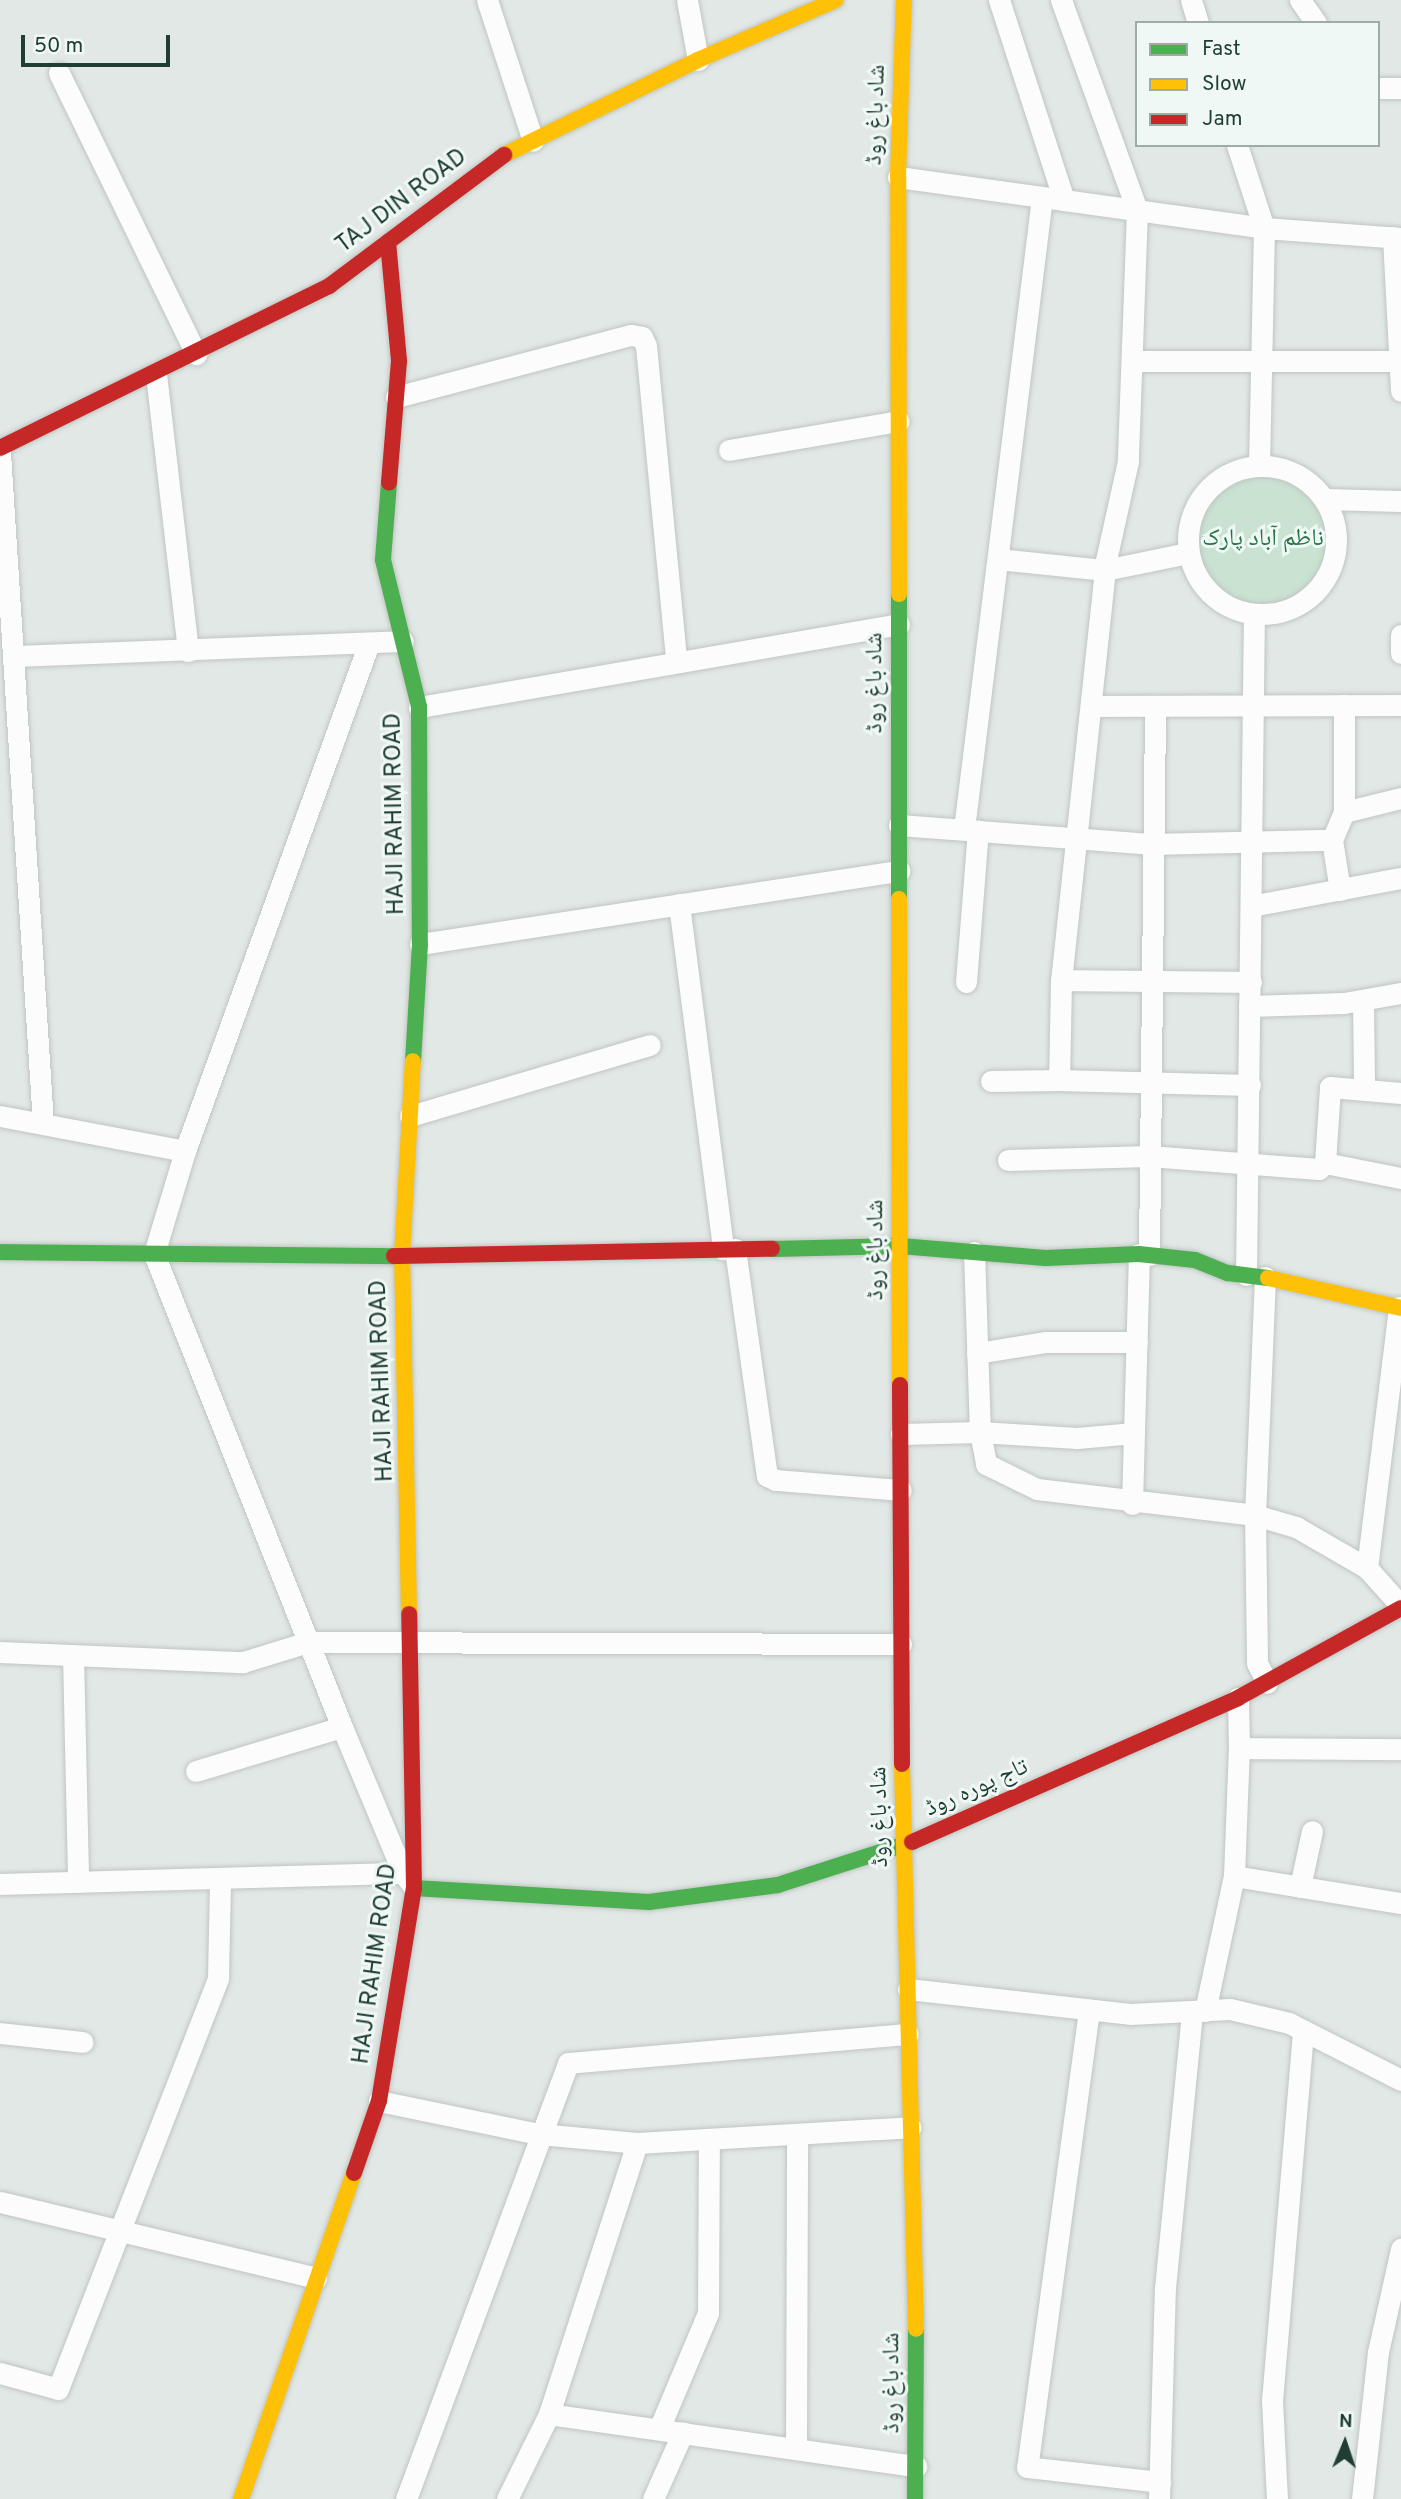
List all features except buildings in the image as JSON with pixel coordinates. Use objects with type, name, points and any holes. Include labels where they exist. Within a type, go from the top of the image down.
[{"type":"main road","name":"TAJ DIN ROAD","points":[[0,450],[329,286],[500,157],[698,60],[836,0]]},
{"type":"main road","name":"شاد باغ روڈ","points":[[904,0],[898,177],[901,1644],[915,2499]]},
{"type":"main road","name":"HAJI RAHIM ROAD","points":[[241,2499],[379,2101],[408,1880],[413,1643],[402,1256],[420,944],[419,707],[383,560],[399,361],[388,242]]},
{"type":"main road","points":[[0,1252],[402,1256],[900,1246],[1046,1258],[1144,1254],[1195,1260],[1228,1273],[1255,1276],[1400,1307]]},
{"type":"main road","name":"تاج پورہ روڈ","points":[[408,1880],[649,1902],[778,1885],[904,1845],[1238,1698],[1401,1607]]},
{"type":"street","points":[[487,0],[533,141]]},
{"type":"street","points":[[687,0],[698,60]]},
{"type":"street","points":[[966,982],[971,830],[998,559],[1053,199],[999,0]]},
{"type":"street","points":[[1059,1080],[1061,980],[1105,570],[1128,461],[1137,210],[1061,0]]},
{"type":"street","points":[[1191,0],[1197,21]]},
{"type":"street","points":[[1300,0],[1315,21]]},
{"type":"street","points":[[59,73],[196,354]]},
{"type":"street","points":[[1380,88],[1401,88]]},
{"type":"street","points":[[1238,147],[1264,228],[1259,465]]},
{"type":"street","points":[[898,177],[1264,228],[1397,238],[1401,391]]},
{"type":"street","points":[[396,397],[631,335],[642,337],[676,660]]},
{"type":"street","points":[[1132,360],[1399,361]]},
{"type":"street","points":[[156,374],[188,652]]},
{"type":"street","points":[[729,450],[899,421]]},
{"type":"street","points":[[0,450],[43,1123]]},
{"type":"street","points":[[1259,465],[1285,469],[1308,480],[1325,499],[1335,521],[1337,545],[1331,568],[1319,589],[1300,604],[1278,613],[1254,614],[1230,608],[1210,595],[1196,576],[1188,553],[1188,527],[1196,503],[1212,484],[1234,470],[1259,465]]},
{"type":"street","points":[[1325,499],[1401,501]]},
{"type":"street","points":[[998,559],[1105,570],[1188,553]]},
{"type":"street","points":[[1254,614],[1249,1006],[1250,1165],[1255,1276],[1257,1663],[1267,1683]]},
{"type":"street","points":[[419,707],[676,660],[899,624]]},
{"type":"street","points":[[1401,635],[1401,653]]},
{"type":"street","points":[[13,656],[188,652],[403,641]]},
{"type":"street","points":[[0,1884],[220,1879],[408,1880],[342,1727],[154,1254],[184,1151],[369,643]]},
{"type":"street","points":[[1092,705],[1401,705]]},
{"type":"street","points":[[1340,890],[1332,840],[1344,813],[1344,705]]},
{"type":"street","points":[[1132,1504],[1137,1342],[1149,1156],[1150,844],[1154,706]]},
{"type":"street","points":[[1344,813],[1401,797]]},
{"type":"street","points":[[899,825],[1150,844],[1252,844],[1332,840]]},
{"type":"street","points":[[420,944],[899,871]]},
{"type":"street","points":[[1251,906],[1401,878]]},
{"type":"street","points":[[679,904],[729,1249],[767,1476],[776,1480],[901,1490]]},
{"type":"street","points":[[1061,980],[1251,982]]},
{"type":"street","points":[[1249,1006],[1363,1000],[1401,993]]},
{"type":"street","points":[[1363,1000],[1364,1088]]},
{"type":"street","points":[[410,1116],[650,1045]]},
{"type":"street","points":[[991,1081],[1059,1080],[1251,1086]]},
{"type":"street","points":[[1008,1160],[1149,1156],[1319,1169],[1325,1163],[1331,1087],[1401,1093]]},
{"type":"street","points":[[0,1116],[184,1151]]},
{"type":"street","points":[[1325,1163],[1401,1178]]},
{"type":"street","points":[[974,1252],[980,1432],[986,1464],[1037,1489],[1132,1504],[1255,1515],[1296,1527],[1367,1568],[1401,1607]]},
{"type":"street","points":[[1367,1568],[1400,1307]]},
{"type":"street","points":[[977,1353],[1046,1342],[1137,1342]]},
{"type":"street","points":[[901,1434],[980,1432],[1077,1438],[1134,1433]]},
{"type":"street","points":[[0,1652],[243,1662],[308,1642],[901,1644]]},
{"type":"street","points":[[73,1655],[78,1882]]},
{"type":"street","points":[[1090,2010],[1027,2467],[1160,2491],[1166,2288],[1199,2011],[1234,1876],[1240,1748],[1238,1698]]},
{"type":"street","points":[[196,1772],[342,1727]]},
{"type":"street","points":[[1240,1748],[1401,1749]]},
{"type":"street","points":[[1300,1887],[1312,1831]]},
{"type":"street","points":[[1234,1876],[1401,1903]]},
{"type":"street","points":[[0,2373],[58,2389],[218,1978],[220,1879]]},
{"type":"street","points":[[908,1989],[1130,2014],[1230,2010],[1303,2030],[1401,2080]]},
{"type":"street","points":[[1277,2499],[1272,2401],[1303,2030]]},
{"type":"street","points":[[0,2033],[83,2042]]},
{"type":"street","points":[[406,2499],[568,2063],[908,2034]]},
{"type":"street","points":[[379,2101],[540,2134],[637,2143],[709,2141],[911,2127]]},
{"type":"street","points":[[796,2447],[797,2134]]},
{"type":"street","points":[[659,2429],[708,2313],[709,2141]]},
{"type":"street","points":[[507,2499],[549,2414],[637,2143]]},
{"type":"street","points":[[0,2202],[316,2278]]},
{"type":"street","points":[[1362,2499],[1378,2352],[1401,2249]]},
{"type":"street","points":[[549,2414],[916,2466]]},
{"type":"street","points":[[653,2499],[683,2432]]},
{"type":"green space","name":"ناظم آباد پارک","points":[[1262,466],[1290,471],[1315,487],[1331,512],[1336,540],[1331,568],[1315,593],[1290,609],[1262,614],[1234,609],[1209,593],[1193,568],[1188,540],[1193,512],[1209,487],[1234,471]]},
{"type":"traffic: fast","points":[[389,483],[383,560],[419,707],[420,944],[413,1061]]},
{"type":"traffic: fast","points":[[899,594],[899,899]]},
{"type":"traffic: fast","points":[[772,1249],[900,1246],[1046,1258],[1139,1254],[1195,1260],[1228,1273],[1268,1278]]},
{"type":"traffic: fast","points":[[0,1252],[394,1256]]},
{"type":"traffic: fast","points":[[414,1888],[649,1902],[778,1885],[912,1842]]},
{"type":"traffic: fast","points":[[915,2499],[916,2329]]},
{"type":"traffic: slow","points":[[504,155],[698,60],[836,0]]},
{"type":"traffic: slow","points":[[899,594],[898,177],[904,0]]},
{"type":"traffic: slow","points":[[899,899],[900,1385]]},
{"type":"traffic: slow","points":[[409,1614],[402,1256],[413,1061]]},
{"type":"traffic: slow","points":[[1268,1278],[1401,1308]]},
{"type":"traffic: slow","points":[[902,1764],[916,2329]]},
{"type":"traffic: slow","points":[[241,2499],[354,2173]]},
{"type":"traffic: jam","points":[[0,448],[329,286],[504,155]]},
{"type":"traffic: jam","points":[[388,242],[399,361],[389,483]]},
{"type":"traffic: jam","points":[[394,1256],[772,1249]]},
{"type":"traffic: jam","points":[[900,1385],[902,1764]]},
{"type":"traffic: jam","points":[[912,1842],[1238,1698],[1401,1608]]},
{"type":"traffic: jam","points":[[354,2173],[379,2101],[414,1888],[409,1614]]}]
